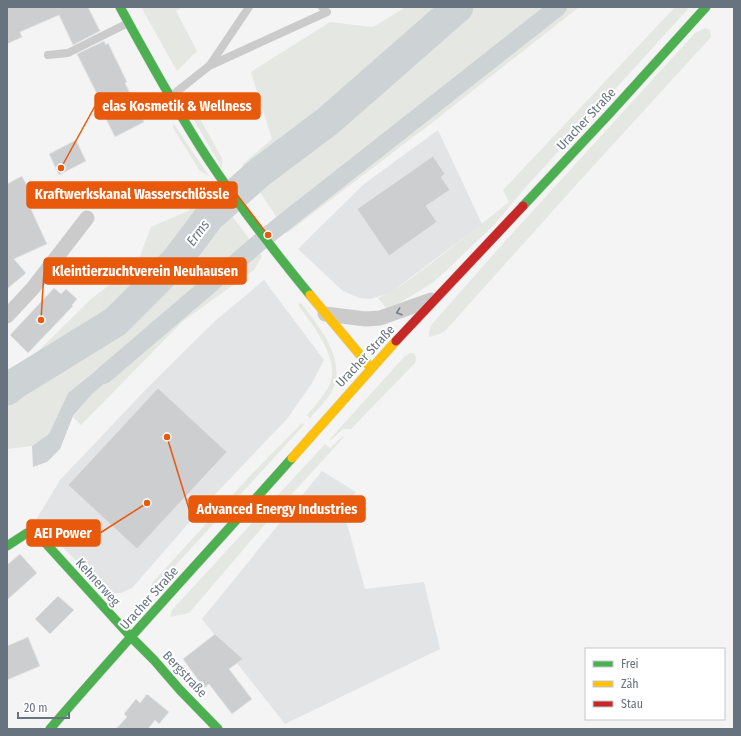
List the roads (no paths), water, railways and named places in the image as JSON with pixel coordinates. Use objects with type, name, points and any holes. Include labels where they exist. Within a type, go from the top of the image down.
[{"type":"street","points":[[120,7],[170,97],[223,181],[325,314],[371,368]]},
{"type":"street","name":"Uracher Straße","points":[[50,729],[98,672],[371,368],[610,113],[706,7]]},
{"type":"street","points":[[7,316],[33,288],[87,218]]},
{"type":"street","points":[[325,314],[366,319],[380,318],[436,299]]},
{"type":"street","name":"Kehnerweg","points":[[7,546],[27,533],[35,534],[40,537],[131,637]]},
{"type":"street","name":"Bergstraße","points":[[131,637],[154,660],[215,728]]},
{"type":"lane","points":[[210,66],[249,7]]},
{"type":"lane","points":[[170,97],[210,66],[327,12],[322,7]]},
{"type":"lane","points":[[48,55],[68,53],[128,22]]},
{"type":"waterway","name":"Erms","points":[[7,390],[115,322],[176,261],[209,217],[260,172],[328,121],[458,7]]},
{"type":"waterway","points":[[104,375],[268,235],[558,7]]},
{"type":"place","name":"elas Kosmetik & Wellness","points":[[61,168]]},
{"type":"place","name":"Kraftwerkskanal Wasserschlössle","points":[[268,235]]},
{"type":"place","name":"Kleintierzuchtverein Neuhausen","points":[[41,320]]},
{"type":"place","name":"Advanced Energy Industries","points":[[167,437]]},
{"type":"place","name":"AEI Power","points":[[147,503]]}]
